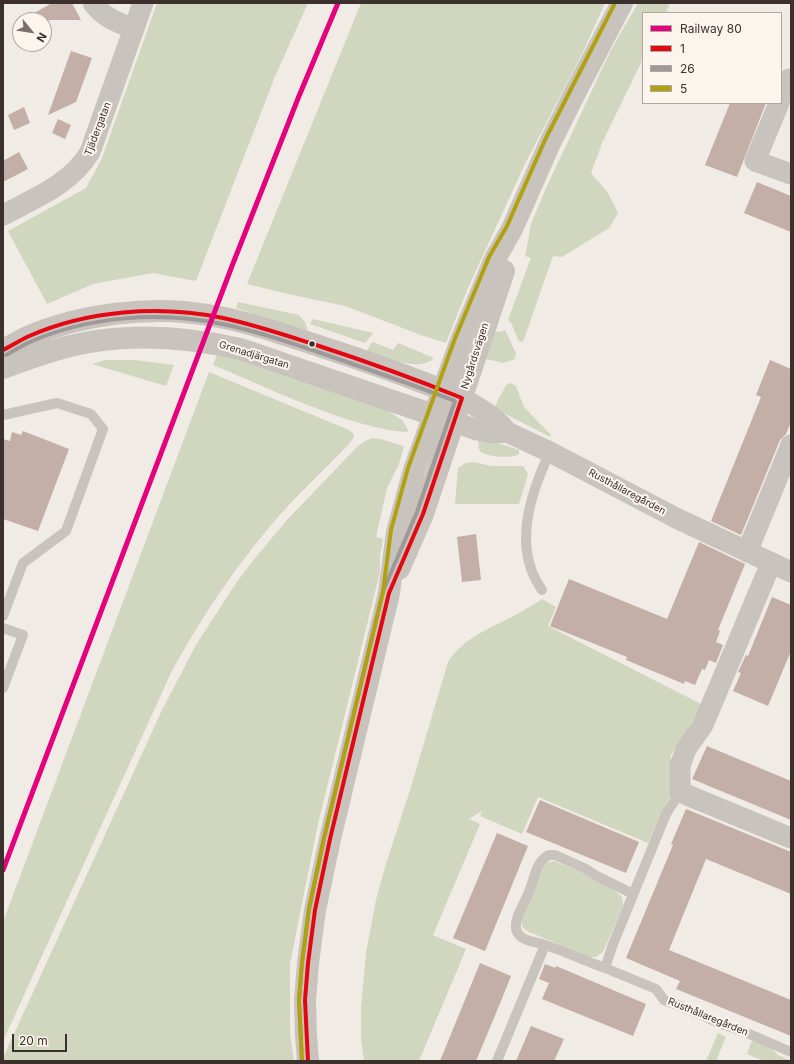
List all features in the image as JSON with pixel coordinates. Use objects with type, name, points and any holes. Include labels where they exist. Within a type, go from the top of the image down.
[{"type":"street","points":[[93,3],[99,11],[109,18],[134,29]]},
{"type":"street","name":"Tjädergatan","points":[[3,215],[65,181],[84,162],[90,152],[143,3]]},
{"type":"street","name":"Nygårdsvägen","points":[[308,1061],[305,1000],[315,910],[337,810],[389,593],[423,514],[444,418],[452,394],[506,264],[512,229],[553,137],[622,3]]},
{"type":"street","points":[[782,95],[789,79],[791,80]]},
{"type":"street","points":[[779,104],[756,161],[791,174]]},
{"type":"street","points":[[3,350],[27,337],[53,327],[76,321],[124,313],[151,311],[181,312],[208,315],[243,322],[364,360],[452,394]]},
{"type":"street","name":"Grenadjärgatan","points":[[3,368],[53,350],[94,341],[142,337],[186,339],[240,349],[444,418]]},
{"type":"street","name":"Rusthållaregården","points":[[452,394],[494,417],[500,422],[507,432]]},
{"type":"street","name":"Rusthållaregården","points":[[444,418],[477,430],[492,433],[507,432],[550,452],[676,518],[791,572]]},
{"type":"street","points":[[747,552],[791,445]]},
{"type":"street","points":[[771,563],[703,725],[686,749],[680,766],[680,792],[791,838]]},
{"type":"lane","points":[[3,415],[57,403],[91,414],[103,429],[66,531],[23,563],[3,616]]},
{"type":"lane","points":[[542,590],[535,580],[530,567],[526,551],[526,527],[529,508],[534,492],[550,452]]},
{"type":"lane","points":[[3,628],[23,635],[3,688]]},
{"type":"lane","points":[[605,968],[613,944],[666,814],[680,792]]},
{"type":"lane","name":"Rusthållaregården","points":[[633,894],[584,868],[554,855],[549,855],[540,862],[533,876],[529,892],[518,917],[516,925],[517,931],[520,936],[530,941],[545,945],[656,989],[664,1000],[791,1052]]},
{"type":"lane","points":[[497,1061],[545,945]]},
{"type":"green space","points":[[157,3],[308,3],[274,79],[196,281],[153,273],[93,284],[47,304],[8,231],[86,188],[102,158]]},
{"type":"green space","points":[[361,3],[605,3],[583,52],[525,164],[468,288],[446,343],[345,306],[247,284]]},
{"type":"green space","points":[[638,3],[670,3],[666,12],[642,12],[642,61],[602,143],[591,173],[608,193],[618,213],[609,228],[562,257],[553,256],[523,342],[519,341],[511,323],[508,320],[531,258],[525,256],[531,224],[546,188],[611,50]]},
{"type":"green space","points":[[238,302],[299,315],[305,322],[308,331],[236,308]]},
{"type":"green space","points":[[313,319],[373,333],[365,343],[310,324]]},
{"type":"green space","points":[[505,330],[516,353],[515,359],[503,363],[482,358],[495,331],[500,332]]},
{"type":"green space","points":[[373,342],[393,350],[398,343],[434,358],[419,364],[392,360],[367,351]]},
{"type":"green space","points":[[217,354],[387,410],[403,421],[409,432],[384,429],[359,423],[294,399],[213,365]]},
{"type":"green space","points":[[106,360],[135,360],[174,365],[166,386],[92,364]]},
{"type":"green space","points":[[209,372],[349,430],[353,433],[354,437],[349,444],[286,508],[248,553],[194,632],[171,673],[3,1041],[3,922]]},
{"type":"green space","points":[[510,383],[516,386],[524,407],[551,435],[550,437],[494,408],[506,385]]},
{"type":"green space","points":[[373,438],[404,446],[399,464],[387,488],[376,537],[383,539],[380,556],[380,572],[317,828],[290,964],[290,1034],[294,1061],[3,1061],[3,1058],[162,710],[196,645],[236,583],[286,521],[357,447],[365,441]]},
{"type":"green space","points":[[482,438],[519,450],[519,454],[516,456],[506,457],[487,455],[479,450],[478,441]]},
{"type":"green space","points":[[474,462],[491,466],[523,466],[528,474],[519,504],[455,504],[458,468],[466,463]]},
{"type":"green space","points":[[542,599],[556,607],[548,626],[703,705],[671,755],[673,791],[648,843],[538,797],[522,834],[480,816],[482,811],[469,819],[480,824],[433,935],[466,949],[419,1061],[364,1061],[361,1038],[361,1007],[366,953],[376,900],[448,662],[455,652],[473,637],[516,615]]},
{"type":"green space","points":[[554,861],[607,885],[622,898],[623,906],[603,952],[596,957],[590,957],[529,932],[522,925],[521,919],[541,871],[547,863]]},
{"type":"green space","points":[[718,1033],[726,1037],[716,1061],[706,1061]]},
{"type":"green space","points":[[755,1039],[769,1046],[778,1055],[791,1061],[764,1061],[747,1054],[751,1043]]},
{"type":"building","points":[[52,3],[72,3],[81,20],[52,20],[52,12],[36,12]]},
{"type":"building","points":[[71,51],[92,58],[76,102],[48,115]]},
{"type":"building","points":[[730,104],[766,104],[737,177],[705,165]]},
{"type":"building","points":[[24,107],[30,123],[14,130],[8,115]]},
{"type":"building","points":[[58,119],[71,125],[65,139],[52,133]]},
{"type":"building","points":[[19,152],[28,169],[3,182],[3,161]]},
{"type":"building","points":[[757,182],[791,196],[791,232],[744,213]]},
{"type":"building","points":[[770,360],[791,369],[791,422],[786,434],[780,440],[741,535],[711,521],[761,397],[756,395]]},
{"type":"building","points":[[23,431],[69,449],[38,531],[3,519],[3,439],[10,441],[12,432],[21,435]]},
{"type":"building","points":[[476,534],[481,580],[462,582],[457,537]]},
{"type":"building","points":[[699,542],[745,564],[718,630],[720,631],[716,642],[723,645],[716,663],[709,660],[705,670],[702,669],[695,685],[685,681],[684,684],[626,660],[627,657],[550,626],[569,579],[667,619]]},
{"type":"building","points":[[772,597],[791,605],[791,651],[768,706],[733,691],[741,673],[738,672],[746,655],[748,656]]},
{"type":"building","points":[[707,746],[791,781],[791,820],[692,779]]},
{"type":"building","points":[[540,800],[639,842],[626,873],[526,832]]},
{"type":"building","points":[[686,809],[791,852],[791,894],[706,859],[669,950],[791,1000],[791,1036],[676,989],[680,981],[626,958],[673,845],[671,844]]},
{"type":"building","points":[[497,833],[528,846],[485,951],[453,938]]},
{"type":"building","points":[[480,963],[511,976],[501,1001],[476,1061],[440,1061]]},
{"type":"building","points":[[545,964],[555,968],[556,966],[646,1004],[633,1036],[542,999],[549,983],[539,979]]},
{"type":"building","points":[[531,1026],[564,1039],[554,1061],[516,1061]]},
{"type":"rail line","name":"80","points":[[3,870],[232,266],[299,96],[338,3]]},
{"type":"transit line","name":"5","points":[[302,1061],[299,1000],[309,909],[324,838],[383,592],[391,530],[408,468],[454,341],[489,257],[507,226],[545,140],[615,3]]},
{"type":"transit line","name":"1","points":[[3,350],[27,337],[50,328],[99,316],[124,312],[149,311],[199,314],[260,327],[373,364],[462,398],[423,514],[389,593],[330,839],[315,910],[308,963],[305,1000],[308,1061]]},
{"type":"transit line","name":"26","points":[[6,355],[30,342],[53,333],[100,321],[150,317],[198,320],[234,326],[281,340],[385,375],[455,401],[417,512],[383,591],[324,838],[309,909],[302,963],[299,1000],[302,1061]]}]
